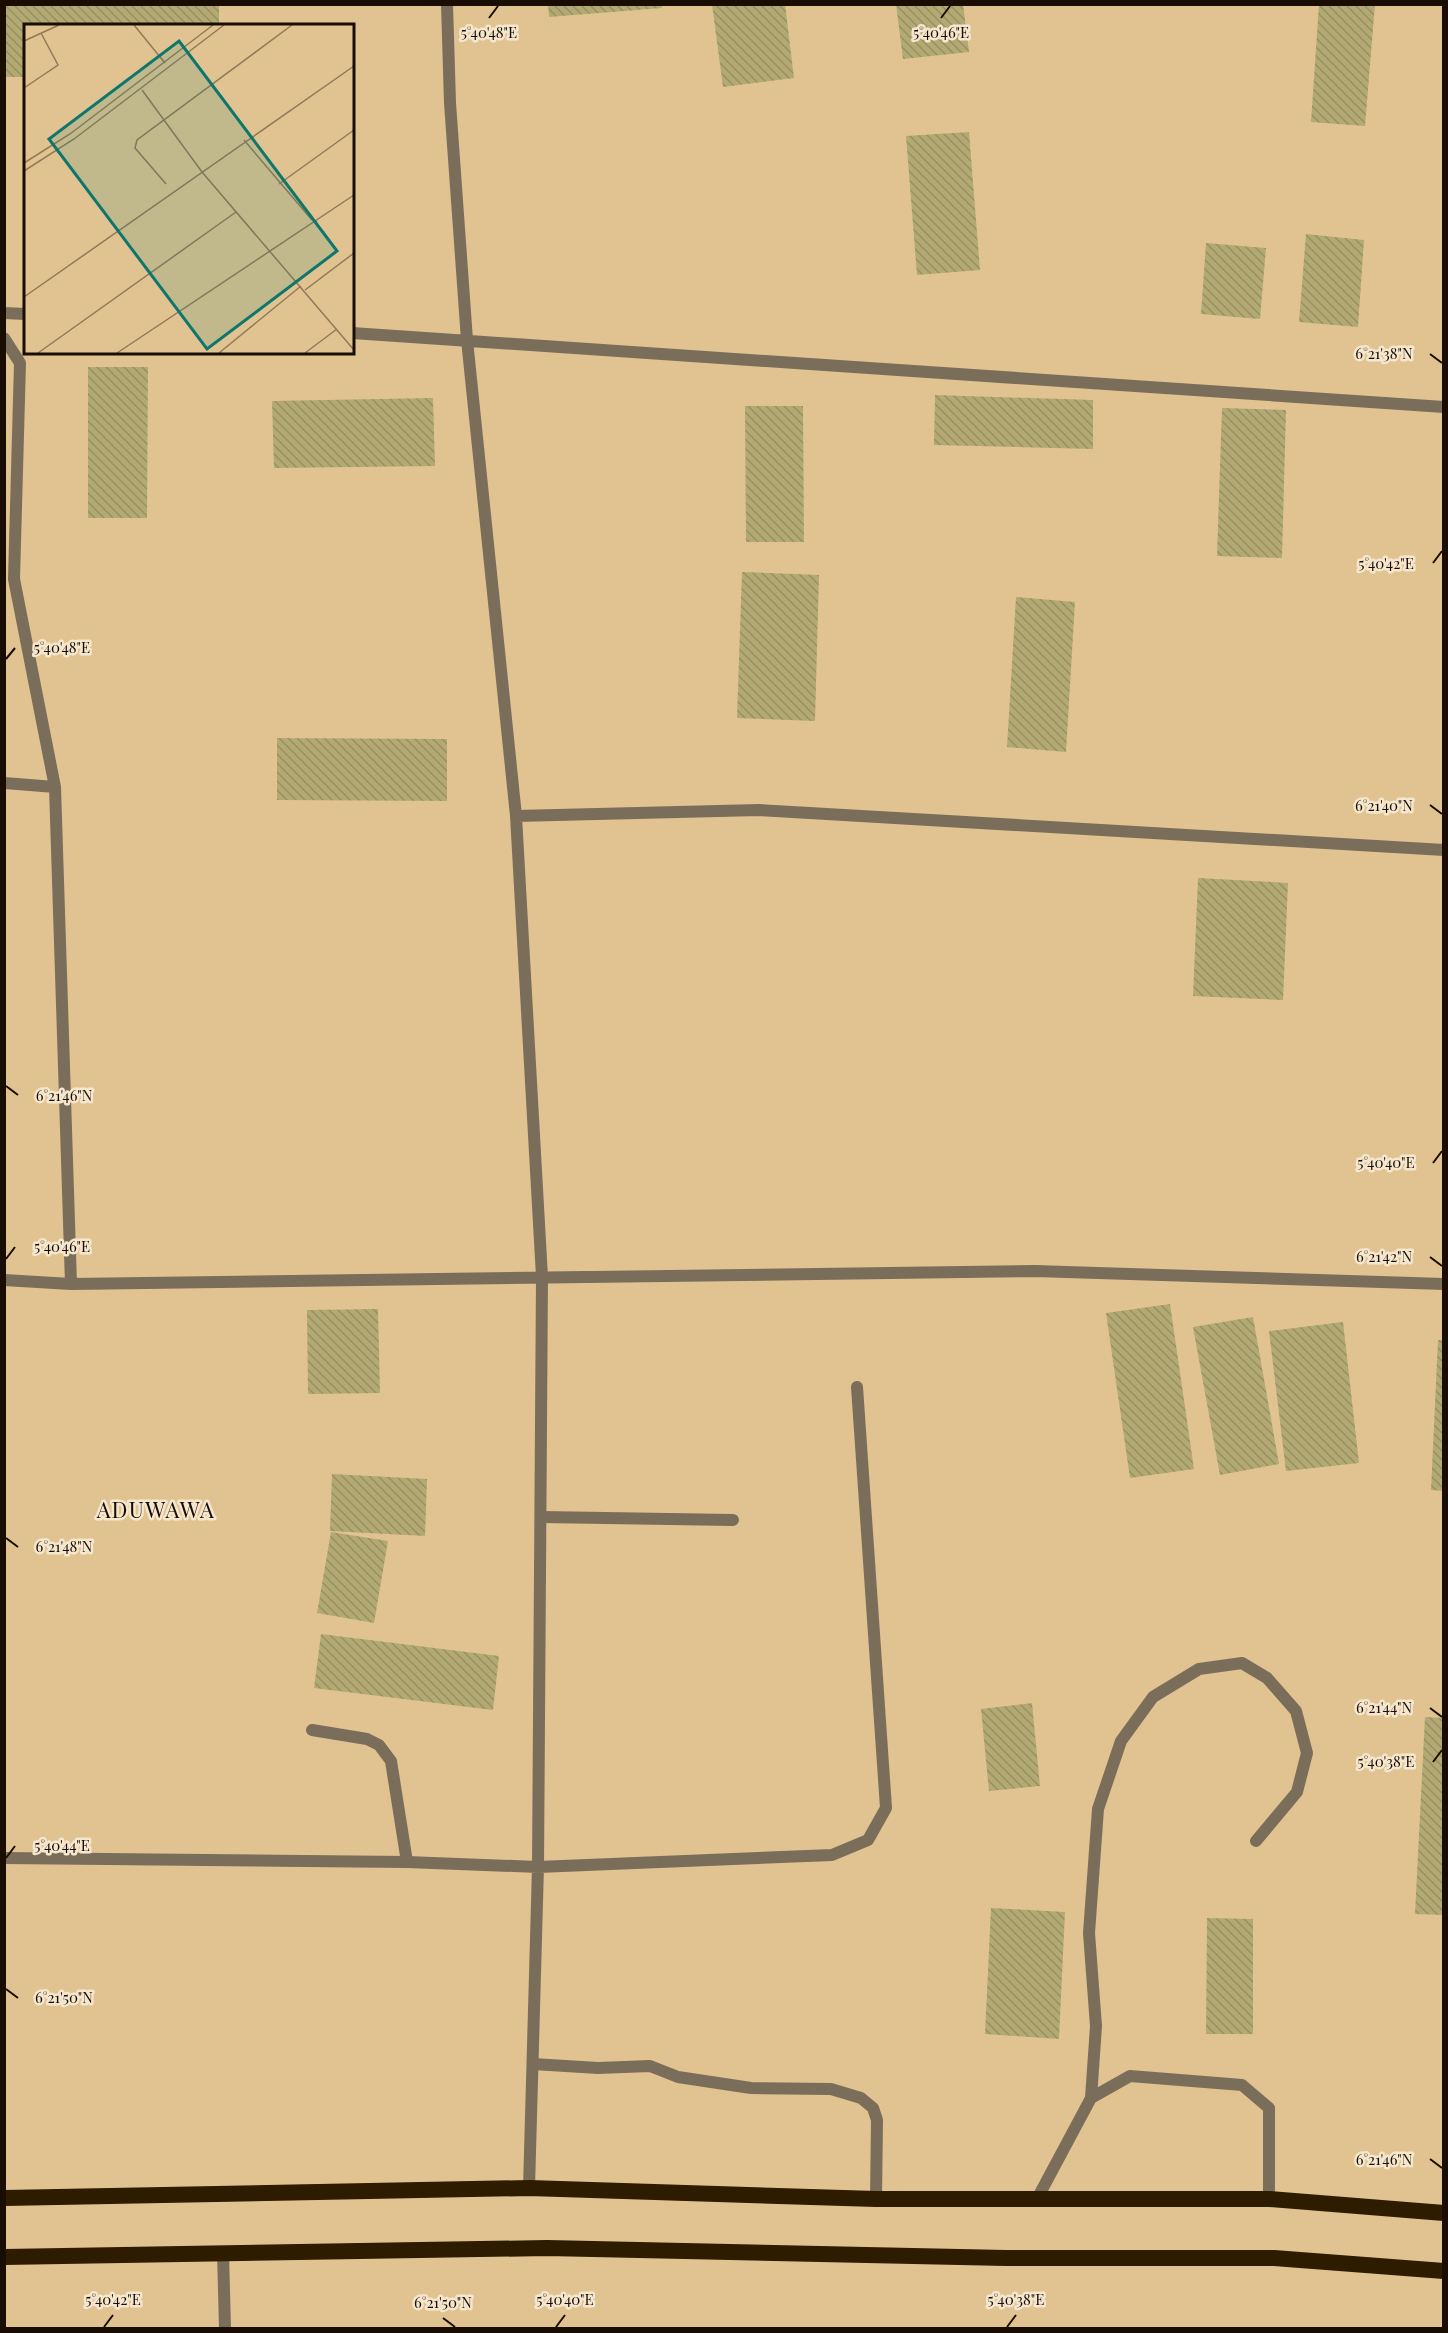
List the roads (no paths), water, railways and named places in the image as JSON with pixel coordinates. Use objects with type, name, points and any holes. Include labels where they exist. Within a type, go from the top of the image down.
[{"type":"highway","points":[[4,2198],[529,2188],[876,2199],[1269,2199],[1443,2212]]},
{"type":"highway","points":[[4,2257],[547,2248],[994,2257],[1274,2258],[1443,2271]]},
{"type":"street","points":[[447,4],[450,104],[467,340],[516,816],[542,1277],[538,1867],[529,2188]]},
{"type":"street","points":[[4,313],[24,314]]},
{"type":"street","points":[[354,333],[1443,407]]},
{"type":"street","points":[[4,338],[20,363],[14,579],[55,787],[71,1284]]},
{"type":"street","points":[[4,783],[55,787]]},
{"type":"street","points":[[516,816],[759,810],[1443,850]]},
{"type":"street","points":[[4,1280],[71,1284],[1035,1271],[1443,1284]]},
{"type":"street","points":[[4,1858],[407,1862],[538,1867],[832,1855],[868,1840],[886,1808],[857,1387]]},
{"type":"street","points":[[541,1517],[733,1520]]},
{"type":"street","points":[[1037,2199],[1092,2098],[1096,2026],[1089,1933],[1098,1809],[1120,1741],[1153,1697],[1199,1669],[1242,1663],[1267,1678],[1296,1711],[1307,1753],[1297,1792],[1256,1841]]},
{"type":"street","points":[[312,1730],[367,1739],[379,1745],[391,1761],[407,1862]]},
{"type":"street","points":[[532,2064],[598,2068],[651,2066],[678,2078],[751,2088],[831,2089],[861,2098],[873,2108],[877,2120],[876,2199]]},
{"type":"street","points":[[1092,2098],[1130,2076],[1242,2085],[1269,2108],[1269,2199]]},
{"type":"street","points":[[224,2252],[225,2328]]},
{"type":"district","name":"ADUWAWA","points":[[156,1509]]}]
